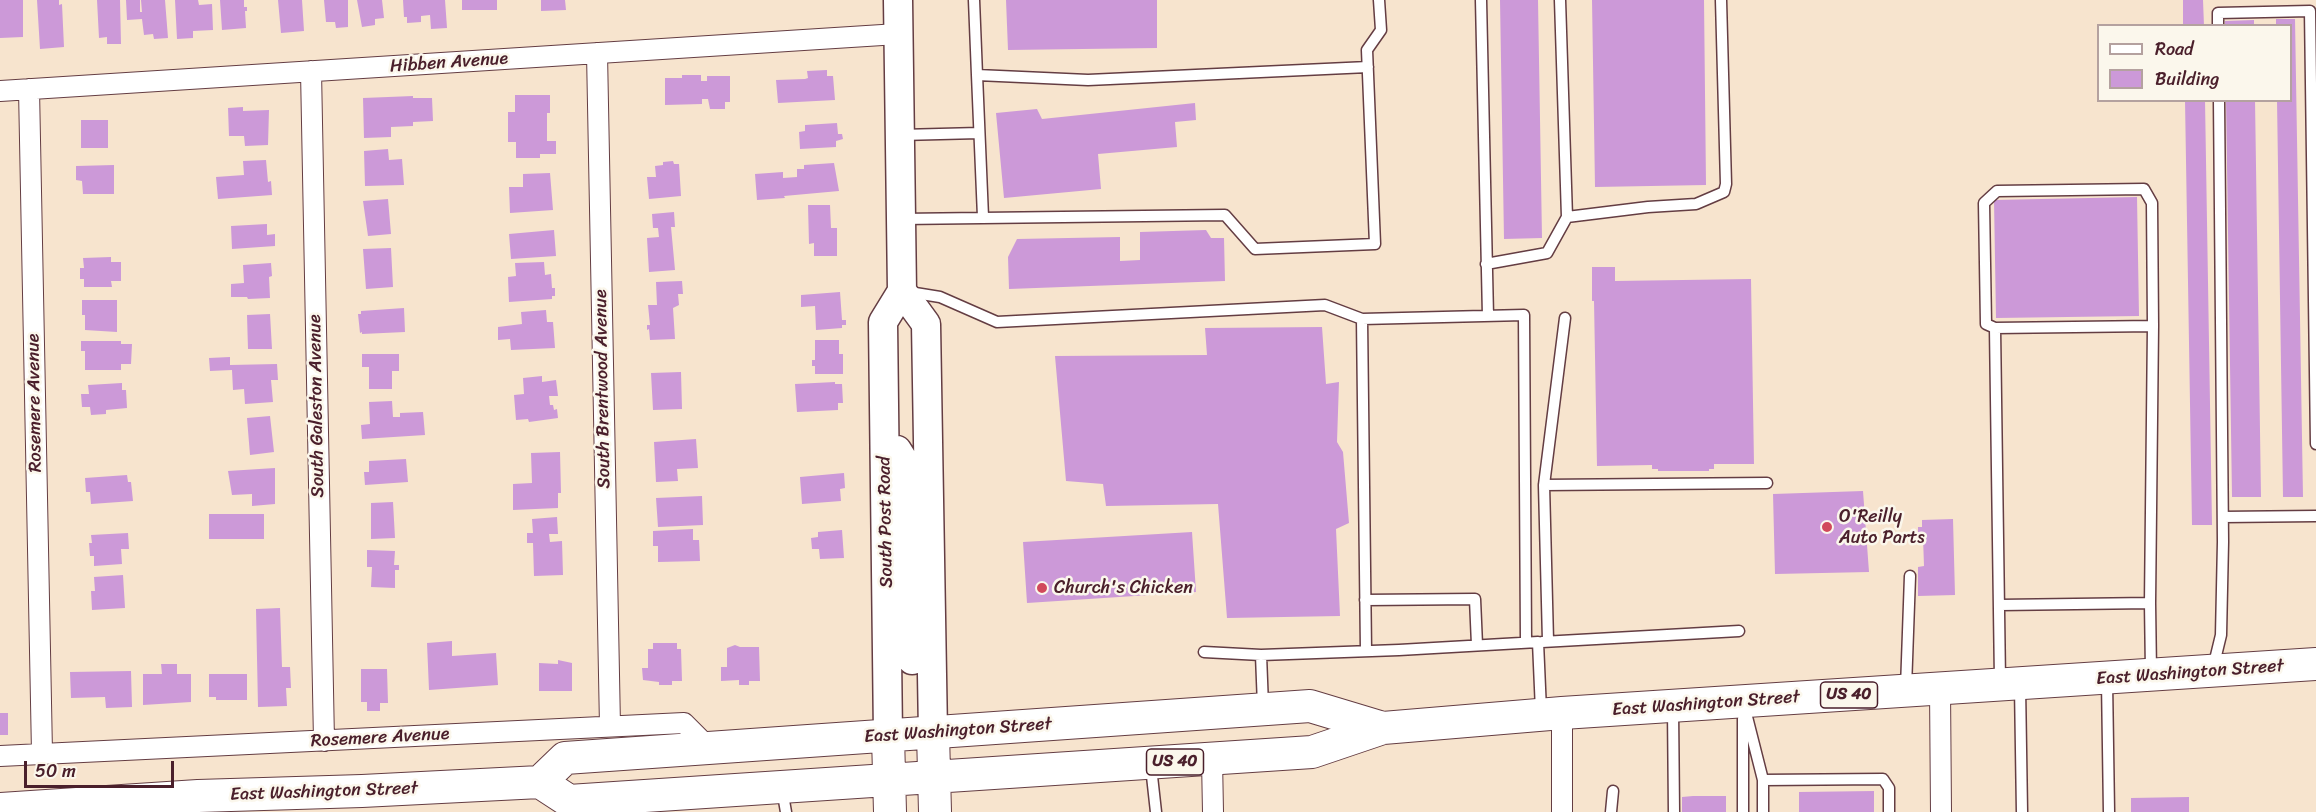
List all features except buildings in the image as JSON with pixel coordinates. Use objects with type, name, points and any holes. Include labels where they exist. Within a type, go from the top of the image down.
[{"type":"main road","points":[[898,0],[902,291],[926,324],[938,754],[935,812]]},
{"type":"main road","name":"South Post Road","points":[[889,758],[883,322],[902,291]]},
{"type":"main road","points":[[885,434],[902,458],[909,519],[913,706],[938,754]]},
{"type":"main road","name":"East Washington Street","points":[[540,782],[569,801],[784,800],[889,758],[938,754],[1150,763],[1212,759],[1312,752],[1383,728],[1551,714],[2316,664]]},
{"type":"main road","name":"East Washington Street","points":[[0,809],[198,796],[363,802],[540,782],[565,758],[709,748],[889,758],[938,754],[1264,710],[1310,706],[1383,728]]},
{"type":"main road","points":[[889,758],[890,812]]},
{"type":"street","name":"Hibben Avenue","points":[[0,91],[898,34]]},
{"type":"street","name":"South Brentwood Avenue","points":[[597,53],[610,726]]},
{"type":"street","name":"South Galeston Avenue","points":[[311,71],[324,741]]},
{"type":"street","name":"Rosemere Avenue","points":[[29,89],[42,753]]},
{"type":"street","points":[[1940,689],[1941,812]]},
{"type":"street","points":[[1551,714],[1562,812]]},
{"type":"street","name":"Rosemere Avenue","points":[[0,756],[684,723],[709,748]]},
{"type":"street","points":[[1212,759],[1213,812]]},
{"type":"lane","points":[[975,0],[982,217]]},
{"type":"lane","points":[[901,219],[1226,215],[1255,249],[1375,243],[1367,50],[1381,30],[1379,0]]},
{"type":"lane","points":[[1481,0],[1488,316]]},
{"type":"lane","points":[[1486,264],[1547,253],[1567,218],[1560,0]]},
{"type":"lane","points":[[1567,218],[1648,207],[1696,204],[1724,192],[1726,184],[1721,0]]},
{"type":"lane","points":[[2218,24],[2218,14],[2310,11],[2316,444]]},
{"type":"lane","points":[[977,75],[1088,80],[1368,67]]},
{"type":"lane","points":[[2212,671],[2221,635],[2223,517],[2219,102]]},
{"type":"lane","points":[[900,135],[979,133]]},
{"type":"lane","points":[[2151,675],[2153,326],[2152,203],[2144,189],[1997,191],[1984,203],[1986,324],[1995,328],[2153,326]]},
{"type":"lane","points":[[902,291],[940,297],[997,322],[1325,305],[1362,319],[1524,315],[1537,642],[1551,714]]},
{"type":"lane","points":[[1537,642],[1544,484],[1565,318]]},
{"type":"lane","points":[[1362,319],[1366,651]]},
{"type":"lane","points":[[1995,328],[2000,605],[2022,812]]},
{"type":"lane","points":[[1544,484],[1767,483]]},
{"type":"lane","points":[[2223,517],[2316,516]]},
{"type":"lane","points":[[1906,692],[1910,576]]},
{"type":"lane","points":[[1365,600],[1475,599],[1477,645]]},
{"type":"lane","points":[[2000,605],[2150,603]]},
{"type":"lane","points":[[1204,652],[1261,655],[1366,651],[1739,631]]},
{"type":"lane","points":[[1261,655],[1264,710]]},
{"type":"lane","points":[[2107,678],[2109,812]]},
{"type":"lane","points":[[1743,702],[1762,780],[1763,812]]},
{"type":"lane","points":[[1743,702],[1743,812]]},
{"type":"lane","points":[[1673,706],[1674,812]]},
{"type":"lane","points":[[1150,763],[1156,812]]},
{"type":"lane","points":[[1762,780],[1883,779],[1889,788],[1889,812]]},
{"type":"lane","points":[[1611,812],[1613,791]]},
{"type":"place","name":"O'Reilly Auto Parts","points":[[1827,527]]},
{"type":"place","name":"Church's Chicken","points":[[1042,588]]}]
